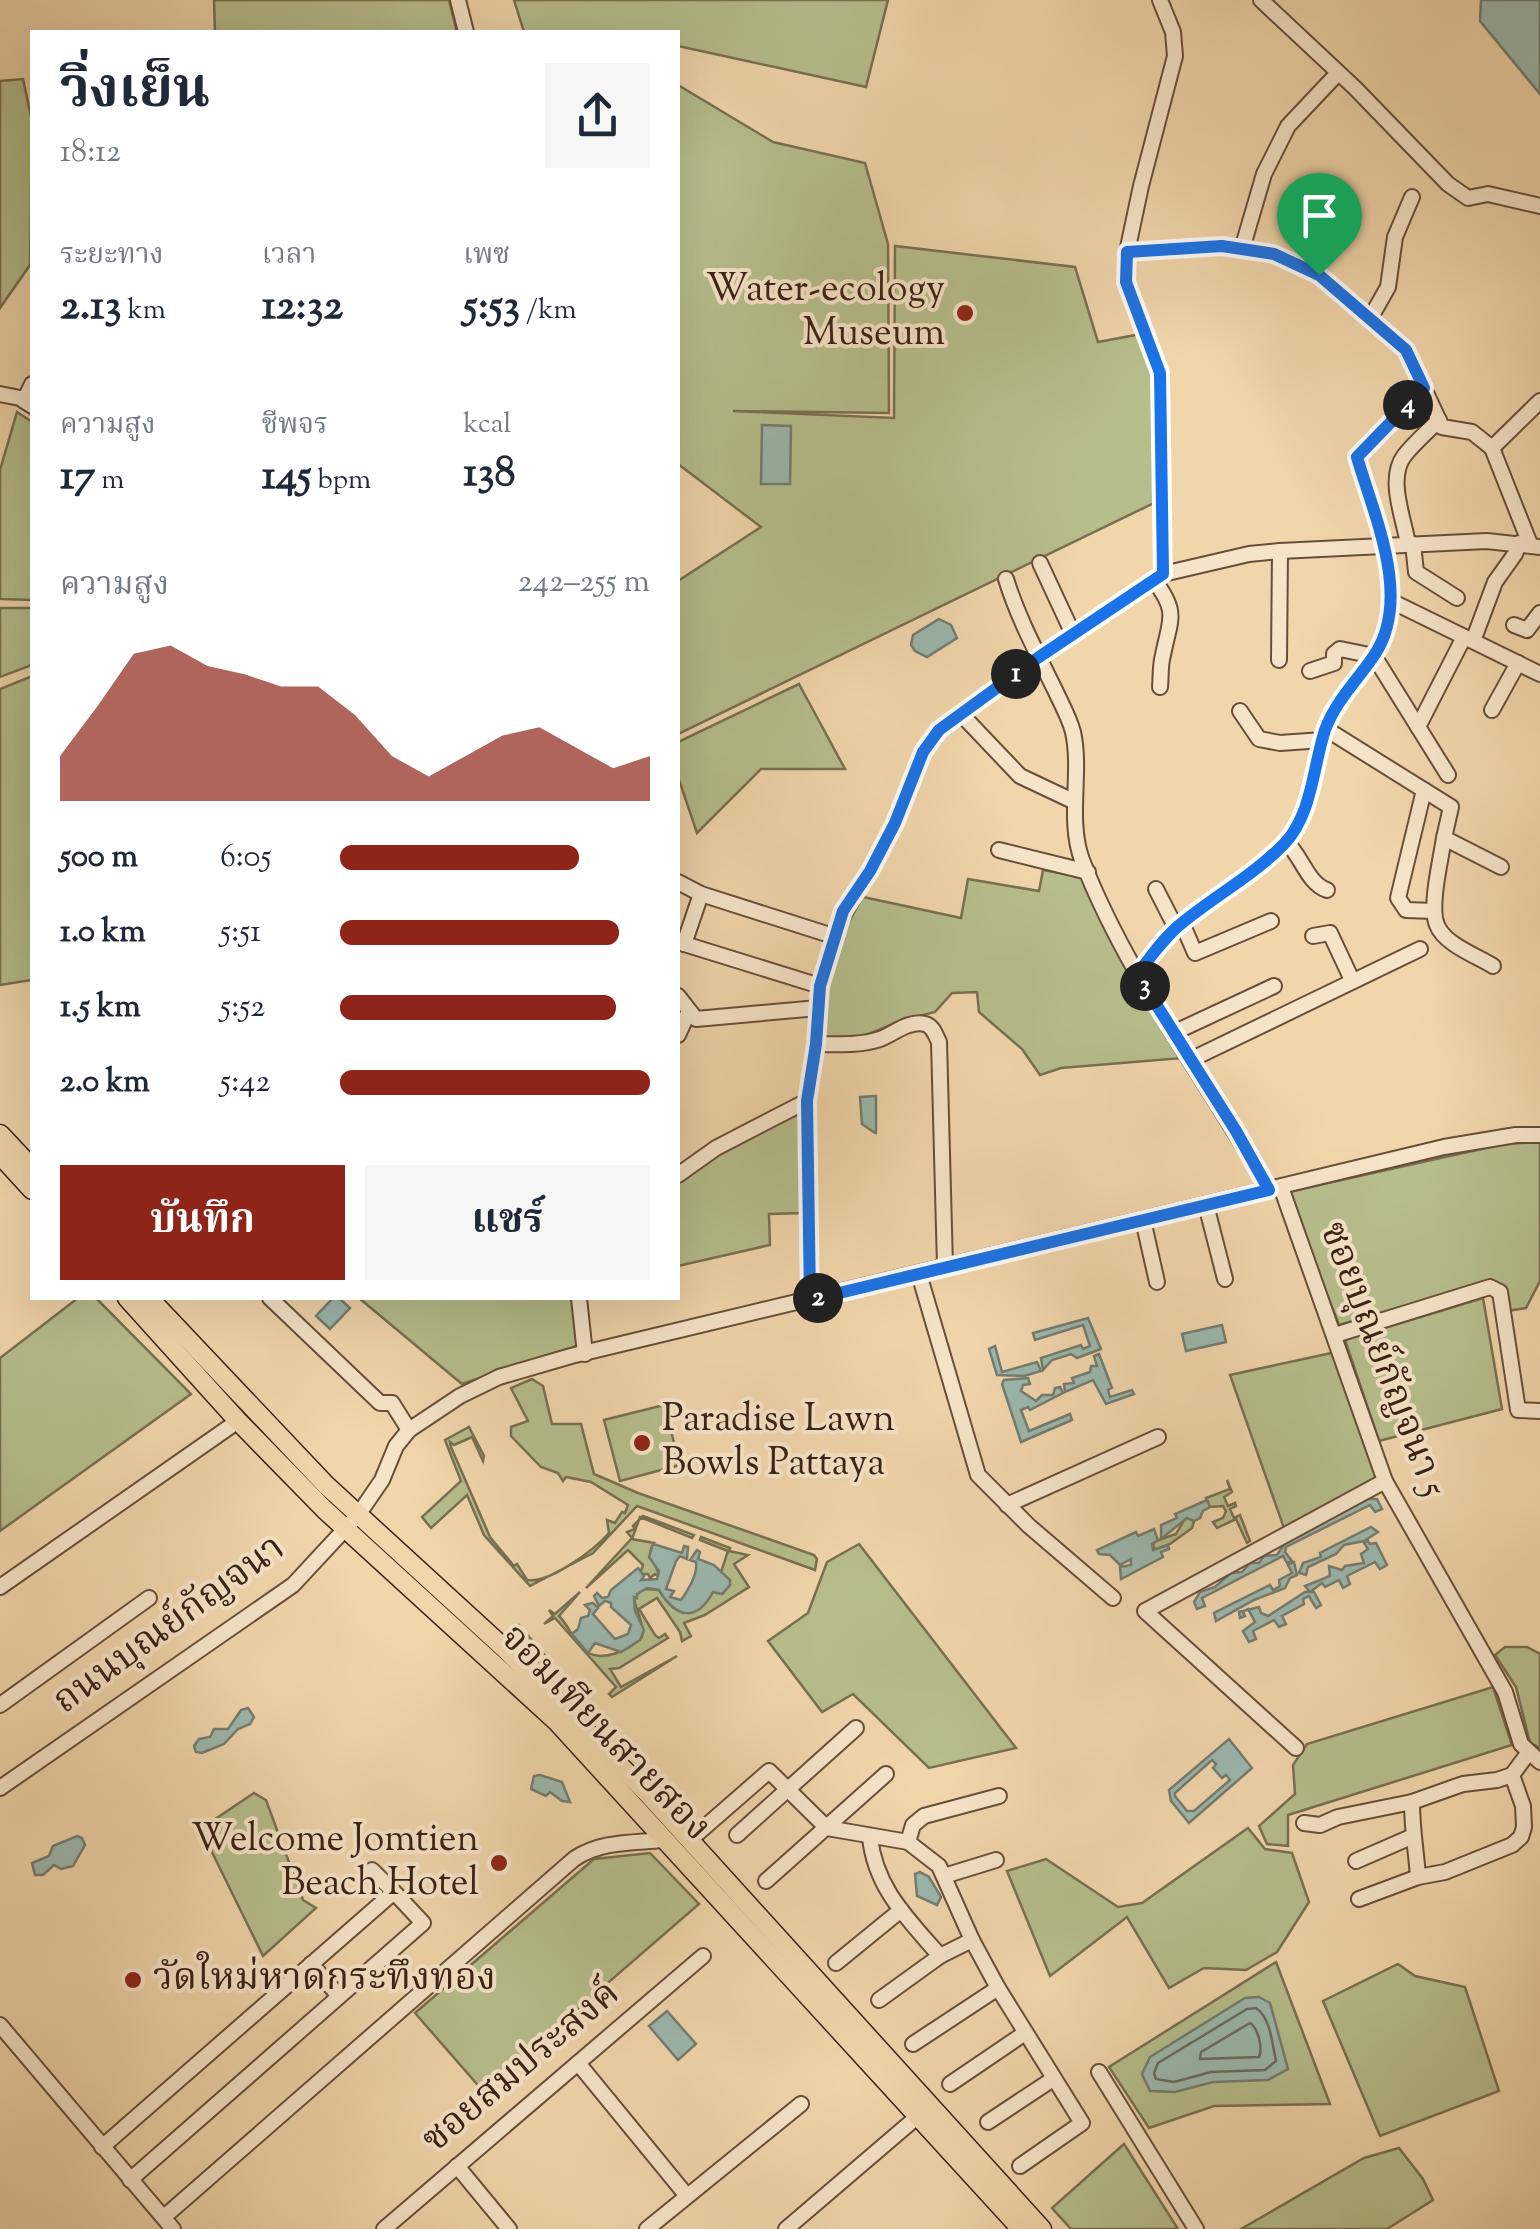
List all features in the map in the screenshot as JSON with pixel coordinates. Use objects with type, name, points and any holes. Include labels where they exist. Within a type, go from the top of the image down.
[{"type":"main road","points":[[0,1134],[30,1177]]},
{"type":"main road","points":[[0,1156],[30,1177]]},
{"type":"main road","name":"จอมเทียนสายสอง","points":[[129,1300],[265,1449],[504,1648],[690,1840],[901,2086],[917,2117],[1021,2229]]},
{"type":"main road","name":"จอมเทียนสายสอง","points":[[151,1300],[279,1435],[352,1522],[556,1721],[662,1840],[1042,2229]]},
{"type":"street","points":[[458,0],[466,30]]},
{"type":"street","points":[[1160,0],[1173,32],[1175,56],[1127,252],[1126,282],[1160,373],[1158,577],[1172,625],[1162,656],[1160,687]]},
{"type":"street","points":[[1262,0],[1448,184],[1468,198],[1488,194],[1540,206]]},
{"type":"street","points":[[1242,249],[1264,174],[1288,126],[1338,72]]},
{"type":"street","points":[[1371,317],[1388,288],[1394,236],[1412,197]]},
{"type":"street","points":[[1127,252],[1222,246],[1274,254],[1319,275],[1406,350],[1442,427],[1472,432],[1492,448],[1530,544]]},
{"type":"street","points":[[1137,974],[1179,925],[1286,842],[1300,819],[1324,735],[1345,691],[1374,656],[1387,632],[1391,601],[1383,545],[1357,457],[1424,388]]},
{"type":"street","points":[[0,394],[28,404]]},
{"type":"street","points":[[1492,448],[1540,401]]},
{"type":"street","points":[[1439,420],[1402,458],[1397,486],[1416,572],[1457,598]]},
{"type":"street","points":[[810,1300],[807,1101],[820,986],[843,911],[870,871],[895,823],[923,752],[939,730],[1158,577],[1249,554],[1410,544],[1530,544]]},
{"type":"street","points":[[1418,728],[1495,582],[1515,554],[1530,544]]},
{"type":"street","points":[[1279,660],[1280,552]]},
{"type":"street","points":[[1040,562],[1073,634]]},
{"type":"street","name":"ซอยบุณย์กัญจนา 5","points":[[1006,579],[1013,603],[1072,727],[1080,856],[1137,974],[1275,1189],[1335,1334],[1385,1481],[1505,1692],[1520,1744],[1535,1757]]},
{"type":"street","points":[[1391,601],[1470,635],[1540,674]]},
{"type":"street","points":[[1514,626],[1528,630],[1540,613]]},
{"type":"street","points":[[1310,671],[1334,663],[1334,654],[1340,649],[1374,656],[1448,775]]},
{"type":"street","points":[[1492,710],[1518,663]]},
{"type":"street","points":[[1240,711],[1259,739],[1272,743],[1324,735],[1451,807],[1434,912],[1437,927],[1450,940],[1494,966]]},
{"type":"street","points":[[961,714],[1020,776],[1075,802]]},
{"type":"street","points":[[1424,790],[1398,898],[1406,910],[1434,912]]},
{"type":"street","points":[[1444,838],[1501,867]]},
{"type":"street","points":[[1286,842],[1317,886],[1327,890]]},
{"type":"street","points":[[999,850],[1088,872]]},
{"type":"street","points":[[680,883],[701,894],[833,936]]},
{"type":"street","points":[[1156,889],[1195,954],[1271,922]]},
{"type":"street","points":[[701,894],[681,943],[820,986]]},
{"type":"street","points":[[1313,936],[1330,933],[1352,980]]},
{"type":"street","points":[[1190,1060],[1420,949]]},
{"type":"street","points":[[1173,1033],[1274,986]]},
{"type":"street","points":[[680,999],[696,1019],[818,1008]]},
{"type":"street","points":[[680,1031],[689,1011]]},
{"type":"street","points":[[816,1044],[856,1044],[916,1024],[927,1024],[933,1029],[939,1042],[945,1266]]},
{"type":"street","points":[[680,1173],[716,1148],[807,1101]]},
{"type":"street","name":"ถนนบุณย์กัญจนา","points":[[0,1788],[293,1585],[352,1522],[382,1480],[396,1446],[409,1430],[460,1396],[498,1378],[1444,1147],[1540,1135]]},
{"type":"street","points":[[1206,1205],[1225,1279]]},
{"type":"street","points":[[1143,1220],[1157,1282]]},
{"type":"street","points":[[919,1274],[978,1474],[1113,1598]]},
{"type":"street","points":[[1335,1334],[1490,1287],[1500,1292],[1518,1410],[1540,1411],[1540,1403]]},
{"type":"street","points":[[272,1300],[380,1403],[392,1402],[409,1430]]},
{"type":"street","points":[[579,1300],[584,1354]]},
{"type":"street","points":[[0,1586],[238,1421]]},
{"type":"street","points":[[265,1449],[279,1435]]},
{"type":"street","points":[[1007,1504],[1158,1437]]},
{"type":"street","points":[[1296,1748],[1145,1611],[1385,1481]]},
{"type":"street","points":[[0,1705],[149,1598]]},
{"type":"street","points":[[736,1835],[856,1728]]},
{"type":"street","points":[[1304,1823],[1320,1825],[1338,1817],[1412,1802],[1463,1784],[1512,1775],[1535,1757]]},
{"type":"street","points":[[690,1840],[769,1770],[827,1828],[908,1842],[938,1866],[998,1988],[1082,2123],[1020,2166]]},
{"type":"street","points":[[766,1881],[886,1774]]},
{"type":"street","points":[[1358,1899],[1418,1877],[1432,1877],[1512,1846],[1524,1827],[1523,1806],[1512,1775]]},
{"type":"street","points":[[908,1842],[913,1826],[924,1816],[999,1796]]},
{"type":"street","points":[[1412,1802],[1418,1877]]},
{"type":"street","points":[[870,1837],[873,1864],[901,1910],[940,1956]]},
{"type":"street","points":[[1356,1861],[1412,1837]]},
{"type":"street","points":[[0,2025],[168,2223],[574,1859],[602,1846],[662,1840]]},
{"type":"street","points":[[944,1876],[996,1860]]},
{"type":"street","points":[[130,2180],[422,1923],[372,1870]]},
{"type":"street","points":[[102,2147],[394,1892]]},
{"type":"street","points":[[836,1962],[901,1910]]},
{"type":"street","points":[[879,2000],[940,1956],[972,1940]]},
{"type":"street","name":"ซอยสมประสงค์","points":[[384,2229],[704,1956]]},
{"type":"street","points":[[311,1964],[339,1996]]},
{"type":"street","points":[[913,2044],[998,1988]]},
{"type":"street","points":[[950,2084],[1025,2032]]},
{"type":"street","points":[[578,2063],[687,2196]]},
{"type":"street","points":[[1099,2072],[1196,2229]]},
{"type":"street","points":[[988,2122],[1053,2079]]},
{"type":"street","points":[[647,2229],[802,2104]]},
{"type":"street","points":[[786,2229],[917,2117]]},
{"type":"street","points":[[457,2166],[508,2229]]},
{"type":"green space","points":[[214,0],[449,0],[456,30],[215,30]]},
{"type":"green space","points":[[514,0],[888,0],[866,87],[680,46],[680,30],[523,30]]},
{"type":"green space","points":[[23,79],[30,112],[30,265],[0,308],[0,81]]},
{"type":"green space","points":[[680,86],[773,142],[865,163],[888,244],[889,413],[733,411],[894,418],[895,246],[1075,267],[1098,342],[1141,334],[1155,373],[1156,502],[680,733],[680,580],[761,527],[680,466]]},
{"type":"green space","points":[[17,412],[30,421],[30,600],[0,599],[0,470]]},
{"type":"green space","points":[[0,608],[30,608],[30,666],[0,677]]},
{"type":"green space","points":[[30,677],[30,980],[0,985],[0,689]]},
{"type":"green space","points":[[799,684],[845,769],[761,769],[697,833],[680,783],[680,741]]},
{"type":"green space","points":[[1043,870],[1083,877],[1183,1058],[1061,1068],[1040,1075],[1022,1049],[979,1012],[977,992],[952,993],[935,1012],[862,1037],[824,1040],[832,966],[863,897],[961,918],[968,879],[1039,891]]},
{"type":"green space","points":[[802,1107],[803,1213],[769,1214],[770,1245],[680,1266],[680,1180],[713,1153]]},
{"type":"green space","points":[[1540,1142],[1540,1281],[1526,1308],[1507,1311],[1492,1281],[1339,1325],[1287,1192],[1504,1144]]},
{"type":"green space","points":[[1483,1298],[1502,1409],[1379,1441],[1345,1340]]},
{"type":"green space","points":[[75,1300],[98,1300],[191,1394],[0,1531],[0,1358]]},
{"type":"green space","points":[[361,1300],[572,1300],[577,1346],[462,1384]]},
{"type":"green space","points":[[1336,1352],[1377,1481],[1284,1528],[1230,1375]]},
{"type":"green space","points":[[532,1379],[543,1386],[552,1424],[581,1424],[594,1474],[814,1555],[815,1570],[637,1506],[593,1553],[565,1568],[609,1533],[607,1520],[615,1523],[628,1505],[591,1482],[566,1477],[563,1481],[558,1473],[541,1467],[511,1436],[511,1427],[528,1421],[511,1388]]},
{"type":"green space","name":"Paradise Lawn Bowls Pattaya","points":[[664,1405],[680,1465],[620,1481],[604,1420]]},
{"type":"green space","points":[[469,1427],[483,1461],[472,1437],[454,1445],[450,1442],[490,1537],[527,1580],[553,1574],[530,1586],[484,1535],[467,1495],[431,1528],[422,1517],[461,1481],[445,1440]]},
{"type":"green space","points":[[1227,1480],[1232,1492],[1224,1497],[1228,1506],[1235,1503],[1230,1509],[1234,1518],[1240,1515],[1250,1541],[1247,1543],[1236,1519],[1217,1528],[1213,1522],[1223,1518],[1226,1511],[1223,1506],[1210,1507],[1206,1498],[1230,1489]]},
{"type":"green space","points":[[643,1516],[694,1535],[692,1538]]},
{"type":"green space","points":[[1190,1517],[1194,1521],[1192,1528],[1154,1550],[1153,1542],[1176,1534]]},
{"type":"green space","points":[[639,1520],[632,1539],[654,1543],[651,1557],[659,1577],[640,1574],[643,1565],[628,1550],[586,1588],[632,1538],[627,1532],[635,1529],[633,1526]]},
{"type":"green space","points":[[701,1537],[730,1548],[729,1551],[748,1555],[734,1564],[749,1587],[705,1615],[684,1623],[691,1636],[682,1641],[657,1598],[639,1609],[655,1635],[659,1638],[665,1634],[668,1638],[619,1668],[610,1669],[621,1687],[677,1656],[612,1697],[609,1694],[616,1687],[555,1618],[544,1624],[553,1616],[549,1610],[555,1614],[580,1592],[559,1616],[575,1640],[593,1655],[623,1651],[642,1637],[634,1597],[644,1589],[659,1590],[672,1606],[686,1613],[700,1608],[713,1592],[723,1593],[730,1585],[721,1572],[728,1551],[700,1540]]},
{"type":"green space","points":[[859,1544],[1016,1748],[929,1768],[853,1694],[822,1712],[768,1641],[808,1613],[827,1562]]},
{"type":"green space","points":[[519,1625],[548,1659],[541,1664],[509,1634]]},
{"type":"green space","points":[[1505,1647],[1527,1647],[1540,1654],[1540,1748],[1530,1743],[1516,1687],[1495,1655]]},
{"type":"green space","points":[[1493,1687],[1512,1745],[1288,1815],[1288,1846],[1267,1844],[1259,1826],[1295,1794],[1293,1765],[1307,1744]]},
{"type":"green space","points":[[254,1793],[266,1800],[303,1900],[316,1908],[263,1956],[207,1842],[208,1824]]},
{"type":"green space","points":[[1248,1828],[1265,1849],[1292,1853],[1309,1902],[1277,1952],[1246,1970],[1204,1968],[1169,1988],[1127,1917],[1050,1976],[1007,1871],[1046,1859],[1118,1907],[1142,1903]]},
{"type":"green space","points":[[650,1853],[699,1904],[483,2091],[415,2013],[594,1859]]},
{"type":"green space","points":[[1276,1962],[1330,2104],[1214,2106],[1149,2128],[1109,2067]]},
{"type":"green space","points":[[1398,1964],[1415,1976],[1465,1987],[1499,2091],[1380,2136],[1323,2001]]},
{"type":"green space","points":[[1124,2144],[1178,2229],[1071,2229],[1052,2208]]},
{"type":"green space","points":[[1399,2148],[1423,2179],[1433,2200],[1387,2229],[1241,2229],[1364,2158]]},
{"type":"water","points":[[1481,0],[1540,0],[1540,94],[1480,21]]},
{"type":"water","points":[[762,425],[791,426],[790,484],[761,484]]},
{"type":"water","points":[[939,619],[951,625],[957,638],[927,657],[915,651],[911,645],[913,635]]},
{"type":"water","points":[[876,1096],[875,1133],[862,1124],[860,1097]]},
{"type":"water","points":[[331,1300],[341,1300],[350,1308],[330,1329],[316,1316]]},
{"type":"water","points":[[1088,1318],[1101,1349],[1077,1358],[1071,1354],[1052,1360],[1043,1370],[1041,1358],[1081,1345],[1083,1349],[1090,1346],[1083,1325],[1035,1340],[1033,1333]]},
{"type":"water","points":[[1222,1325],[1226,1342],[1186,1351],[1182,1334]]},
{"type":"water","points":[[995,1346],[1002,1372],[1037,1362],[1041,1371],[1024,1376],[997,1375],[989,1349]]},
{"type":"water","points":[[1099,1354],[1112,1388],[1108,1390],[1110,1397],[1132,1390],[1134,1394],[1106,1404],[1093,1380],[1065,1392],[1064,1384],[1074,1383],[1072,1378],[1097,1366],[1094,1356]]},
{"type":"water","points":[[1028,1378],[1030,1384],[1023,1385],[1021,1391],[1036,1401],[1042,1395],[1053,1395],[1055,1388],[1060,1387],[1063,1393],[1030,1410],[1021,1410],[1029,1431],[1070,1414],[1072,1420],[1021,1442],[1002,1384],[1004,1380]]},
{"type":"water","points":[[1367,1499],[1377,1499],[1382,1509],[1375,1512],[1370,1505],[1286,1547],[1292,1561],[1287,1563],[1283,1556],[1202,1598],[1205,1606],[1197,1609],[1194,1602],[1200,1592],[1215,1587],[1231,1573],[1242,1572],[1250,1563],[1259,1563],[1264,1556],[1277,1555],[1284,1544]]},
{"type":"water","points":[[1207,1500],[1210,1507],[1200,1518],[1187,1518],[1161,1539],[1161,1525]]},
{"type":"water","points":[[1371,1527],[1378,1532],[1364,1541],[1344,1545],[1336,1554],[1308,1567],[1306,1575],[1299,1573],[1303,1563],[1321,1557],[1320,1553]]},
{"type":"water","points":[[1154,1529],[1158,1540],[1152,1544],[1153,1550],[1168,1545],[1169,1549],[1161,1552],[1163,1557],[1121,1579],[1120,1567],[1131,1565],[1131,1559],[1120,1565],[1097,1550],[1136,1532],[1138,1536]]},
{"type":"water","points":[[1364,1543],[1376,1543],[1387,1565],[1380,1569],[1375,1562],[1347,1576],[1350,1584],[1343,1588],[1339,1580],[1325,1587],[1322,1583],[1310,1592],[1305,1586],[1330,1576],[1329,1566],[1342,1570],[1364,1563],[1361,1554],[1368,1549]]},
{"type":"water","points":[[653,1544],[682,1553],[684,1546],[688,1547],[687,1559],[680,1556],[676,1561],[666,1589],[674,1591],[670,1597],[681,1600],[688,1588],[696,1567],[696,1562],[690,1560],[697,1550],[698,1559],[714,1565],[730,1580],[730,1585],[722,1594],[713,1592],[700,1609],[686,1613],[672,1606],[659,1590],[647,1588],[634,1597],[635,1611],[644,1630],[640,1640],[621,1652],[595,1643],[588,1653],[572,1634],[581,1618],[588,1616],[590,1610],[585,1605],[593,1603],[598,1608],[593,1614],[615,1639],[628,1634],[631,1625],[611,1603],[605,1601],[599,1606],[594,1596],[597,1593],[608,1597],[638,1568],[644,1576],[641,1580],[657,1579],[659,1571],[649,1557]]},
{"type":"water","points":[[1294,1562],[1297,1575],[1290,1578],[1285,1588],[1216,1621],[1214,1613],[1270,1585],[1273,1590],[1280,1586],[1279,1580],[1292,1573],[1288,1565]]},
{"type":"water","points":[[1305,1592],[1314,1592],[1321,1605],[1316,1608],[1309,1596],[1303,1599],[1304,1604],[1282,1616],[1286,1624],[1279,1627],[1274,1620],[1253,1631],[1256,1639],[1249,1642],[1243,1631],[1255,1622],[1248,1610],[1259,1607],[1268,1616]]},
{"type":"water","points":[[248,1708],[254,1717],[250,1724],[238,1729],[224,1744],[196,1752],[194,1746],[199,1739],[210,1737],[214,1729],[228,1729],[241,1710]]},
{"type":"water","points":[[1229,1739],[1252,1768],[1189,1823],[1171,1801],[1169,1790]],"holes":[[[1212,1760],[1216,1764],[1213,1768],[1230,1780],[1194,1811],[1187,1811],[1175,1793]]]},
{"type":"water","points":[[534,1776],[562,1782],[570,1802],[550,1792],[546,1796],[531,1789]]},
{"type":"water","points":[[77,1836],[85,1845],[73,1866],[61,1869],[54,1865],[43,1875],[35,1875],[32,1863],[49,1856],[53,1846]]},
{"type":"water","points":[[920,1872],[929,1877],[941,1897],[937,1905],[917,1896],[915,1874]]},
{"type":"water","points":[[1259,1997],[1270,2003],[1288,2069],[1268,2080],[1213,2082],[1175,2092],[1150,2091],[1142,2074],[1150,2057],[1245,1998]]},
{"type":"water","points":[[667,2011],[696,2044],[678,2060],[649,2026]]},
{"type":"place","name":"Water-ecology Museum","points":[[965,313]]},
{"type":"place","name":"Paradise Lawn Bowls Pattaya","points":[[642,1443]]},
{"type":"place","name":"Welcome Jomtien Beach Hotel","points":[[499,1863]]},
{"type":"place","name":"วัดใหม่หาดกระทึงทอง","points":[[133,1980]]},
{"type":"route","points":[[1222,246],[1274,254],[1319,275],[1406,350],[1424,388],[1357,457],[1383,545],[1391,601],[1387,632],[1374,656],[1345,691],[1326,729],[1300,819],[1286,842],[1176,928],[1137,974],[1269,1190],[810,1300],[807,1101],[820,986],[843,911],[870,871],[895,823],[923,752],[939,730],[1163,574],[1160,373],[1126,282],[1127,252],[1222,246]]}]
